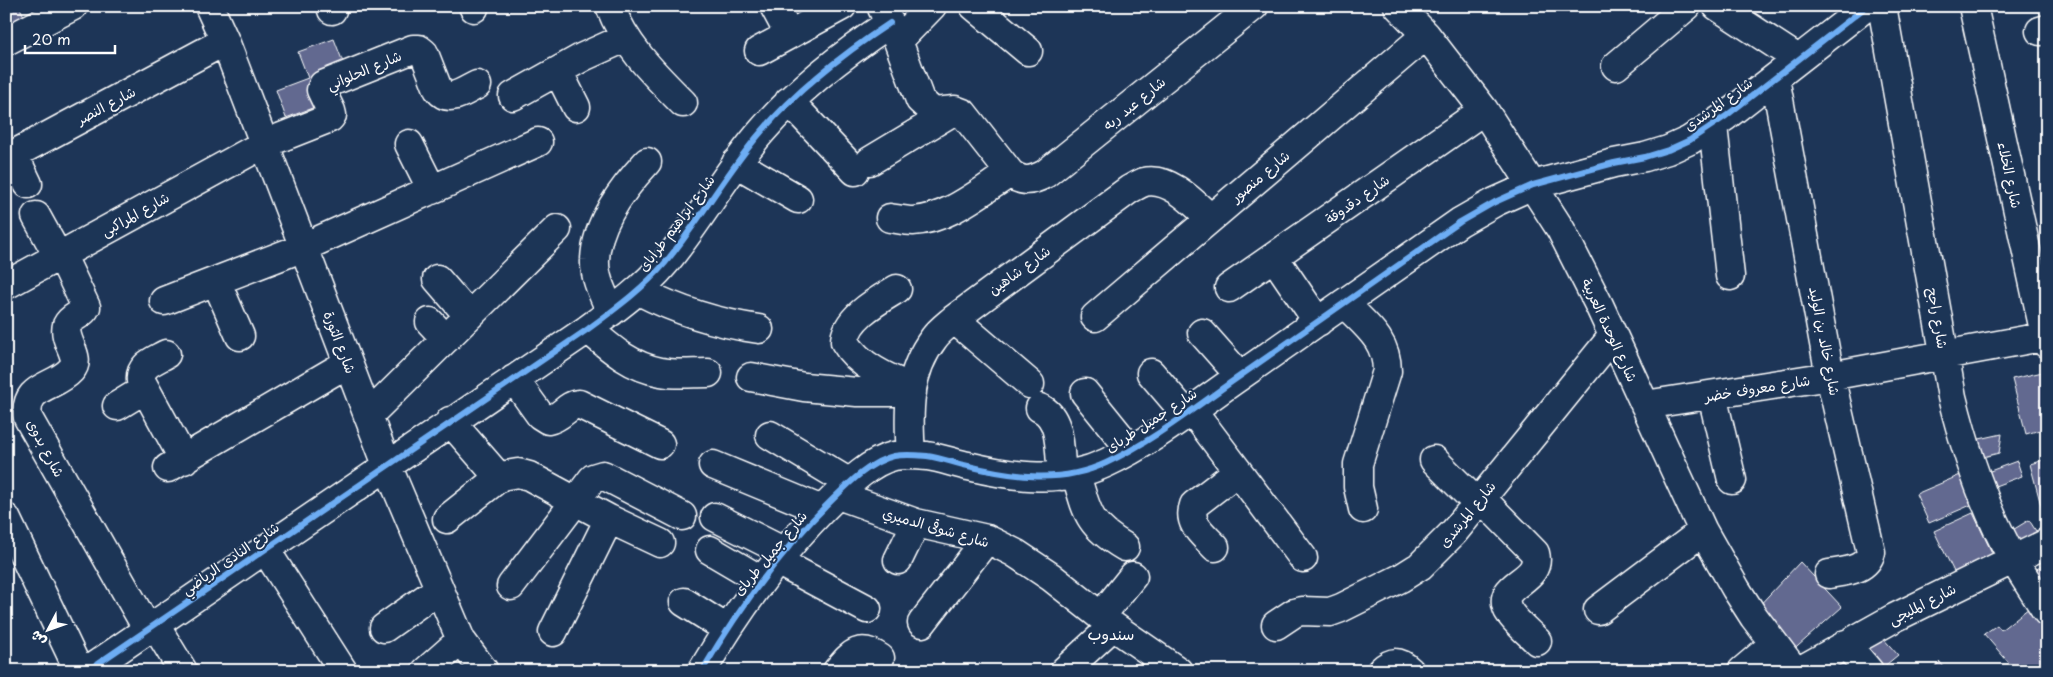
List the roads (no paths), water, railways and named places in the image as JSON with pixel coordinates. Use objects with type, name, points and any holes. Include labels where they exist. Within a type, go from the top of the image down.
[{"type":"street","points":[[6,41],[73,6]]},
{"type":"street","points":[[610,6],[625,38],[650,70],[683,103]]},
{"type":"street","points":[[774,6],[789,34]]},
{"type":"street","points":[[759,51],[842,6]]},
{"type":"street","name":"شارع ابراهيم طراباى","points":[[387,465],[588,329],[639,291],[665,263],[736,163],[789,102],[821,72],[855,46],[890,23],[932,6]]},
{"type":"street","points":[[974,6],[1028,51]]},
{"type":"street","name":"شارع عبد ربه","points":[[1010,173],[1017,179],[1032,181],[1045,174],[1254,6]]},
{"type":"street","name":"شارع الوحدة العربية","points":[[1398,6],[1426,35],[1484,110],[1561,230],[1613,336],[1703,531],[1736,589],[1795,671]]},
{"type":"street","points":[[1616,66],[1686,6]]},
{"type":"street","points":[[1717,6],[1798,59]]},
{"type":"street","name":"شارع المرشدى","points":[[1533,185],[1668,150],[1690,140],[1713,126],[1866,6]]},
{"type":"street","name":"شارع راجح","points":[[1882,6],[1944,355],[1962,439],[1976,480],[1993,520],[2013,558],[2047,612]]},
{"type":"street","name":"شارع الخلاء","points":[[1973,6],[2046,339]]},
{"type":"street","name":"شارع الثورة","points":[[211,7],[387,465],[461,640],[484,671]]},
{"type":"street","points":[[890,23],[920,100],[932,112],[955,110],[963,113],[1010,173],[957,207],[936,217],[913,221],[890,218]]},
{"type":"street","name":"شارع منصور","points":[[1095,317],[1426,35]]},
{"type":"street","points":[[514,96],[558,71],[625,38]]},
{"type":"street","name":"شارع النصر","points":[[28,184],[16,159],[18,152],[225,41]]},
{"type":"street","name":"شارع الحلواني","points":[[264,144],[330,118],[332,115],[331,111],[321,90],[323,85],[413,49],[419,49],[424,53],[441,94],[447,97],[454,96],[477,85]]},
{"type":"street","points":[[558,71],[576,107]]},
{"type":"street","name":"شارع خالد بن الوليد","points":[[1775,78],[1830,376],[1871,552],[1869,559],[1862,567],[1829,574]]},
{"type":"street","points":[[789,102],[862,166],[955,110]]},
{"type":"street","name":"شارع دقدوقة","points":[[1229,288],[1484,110]]},
{"type":"street","points":[[1713,126],[1730,276]]},
{"type":"street","points":[[164,301],[304,247],[538,142]]},
{"type":"street","name":"شارع المراكبى","points":[[6,285],[264,144]]},
{"type":"street","points":[[409,144],[432,190]]},
{"type":"street","points":[[611,312],[598,279],[595,260],[598,242],[613,205],[626,185],[647,162]]},
{"type":"street","points":[[736,163],[798,199]]},
{"type":"street","name":"شارع شاهين","points":[[911,454],[909,422],[913,379],[921,360],[934,338],[954,319],[1130,189],[1145,182],[1160,183],[1174,189],[1191,200],[1210,218]]},
{"type":"street","name":"شارع جميل طرباى","points":[[702,671],[727,629],[774,564],[837,496],[877,464],[892,456],[911,454],[929,456],[996,473],[1029,478],[1069,475],[1105,464],[1131,450],[1189,412],[1460,222],[1496,202],[1533,185]]},
{"type":"street","points":[[36,216],[59,255]]},
{"type":"street","points":[[368,416],[438,330],[469,316],[557,229]]},
{"type":"street","name":"شارع بدوى","points":[[59,255],[86,307],[84,311],[71,319],[67,325],[66,332],[75,358],[74,366],[70,371],[34,393],[27,409],[28,418],[151,628]]},
{"type":"street","points":[[1274,257],[1318,322]]},
{"type":"street","points":[[437,279],[469,316]]},
{"type":"street","points":[[216,281],[240,336]]},
{"type":"street","points":[[897,289],[865,311],[847,331],[844,342],[866,365],[888,379],[912,390]]},
{"type":"street","points":[[639,291],[697,317],[759,329]]},
{"type":"street","points":[[1344,303],[1376,336],[1383,346],[1387,358],[1387,371],[1358,464],[1358,487],[1363,510]]},
{"type":"street","points":[[954,319],[1035,396],[1047,411],[1056,425],[1069,475],[1087,512],[1097,526],[1110,538],[1125,547]]},
{"type":"street","points":[[588,329],[613,351],[644,368],[662,372],[708,373]]},
{"type":"street","points":[[1202,333],[1240,376]]},
{"type":"street","name":"شارع المرشدى","points":[[1276,625],[1294,613],[1302,611],[1330,612],[1401,578],[1420,566],[1437,551],[1613,336]]},
{"type":"street","name":"شارع معروف خضر","points":[[1645,405],[1712,396],[2046,339]]},
{"type":"street","points":[[166,354],[143,368],[140,374],[141,381],[176,464],[348,363]]},
{"type":"street","points":[[1151,374],[1189,412],[1238,471],[1303,558]]},
{"type":"street","points":[[751,377],[804,387],[857,392],[912,390]]},
{"type":"street","points":[[514,379],[540,415],[548,420],[557,418],[574,404],[579,404],[660,444]]},
{"type":"street","points":[[117,406],[145,389]]},
{"type":"street","points":[[1085,393],[1131,450]]},
{"type":"street","points":[[1712,396],[1732,480]]},
{"type":"street","points":[[450,421],[492,470],[501,476]]},
{"type":"street","points":[[770,435],[837,496]]},
{"type":"street","points":[[1434,460],[1535,553],[1537,561],[1535,569],[1511,589],[1506,596],[1506,604],[1509,612],[1537,641]]},
{"type":"street","name":"شارع النادى الرياضي","points":[[87,671],[387,465]]},
{"type":"street","points":[[713,465],[837,496]]},
{"type":"street","points":[[1215,547],[1192,522],[1191,513],[1194,505],[1238,471]]},
{"type":"street","points":[[447,519],[501,476],[518,473],[529,476],[609,519],[660,543]]},
{"type":"street","points":[[511,586],[593,478],[603,475],[682,516]]},
{"type":"street","name":"شارع شوقى الدميري","points":[[837,496],[916,523],[987,539],[1014,553],[1051,577],[1107,621],[1178,671]]},
{"type":"street","points":[[715,517],[774,564],[867,609]]},
{"type":"street","points":[[6,518],[79,671]]},
{"type":"street","points":[[553,632],[609,519]]},
{"type":"street","points":[[898,560],[916,523]]},
{"type":"street","points":[[1598,610],[1703,531]]},
{"type":"street","points":[[922,623],[987,539]]},
{"type":"street","name":"شارع المليجى","points":[[1799,671],[1846,644],[2047,542]]},
{"type":"street","points":[[265,548],[343,671]]},
{"type":"street","points":[[710,550],[774,564]]},
{"type":"street","points":[[1064,671],[1107,621],[1132,576]]},
{"type":"street","points":[[384,628],[439,589]]},
{"type":"street","points":[[684,602],[727,629]]},
{"type":"street","points":[[151,628],[184,671]]},
{"type":"street","points":[[426,671],[461,640]]},
{"type":"street","points":[[1742,671],[1774,644]]},
{"type":"street","points":[[1846,644],[1869,671]]},
{"type":"street","points":[[836,671],[854,653],[863,650],[873,653],[880,658]]},
{"type":"street","points":[[1380,671],[1388,664],[1396,662],[1403,664],[1410,671]]},
{"type":"district","name":"سندوب","points":[[1111,633]]}]
